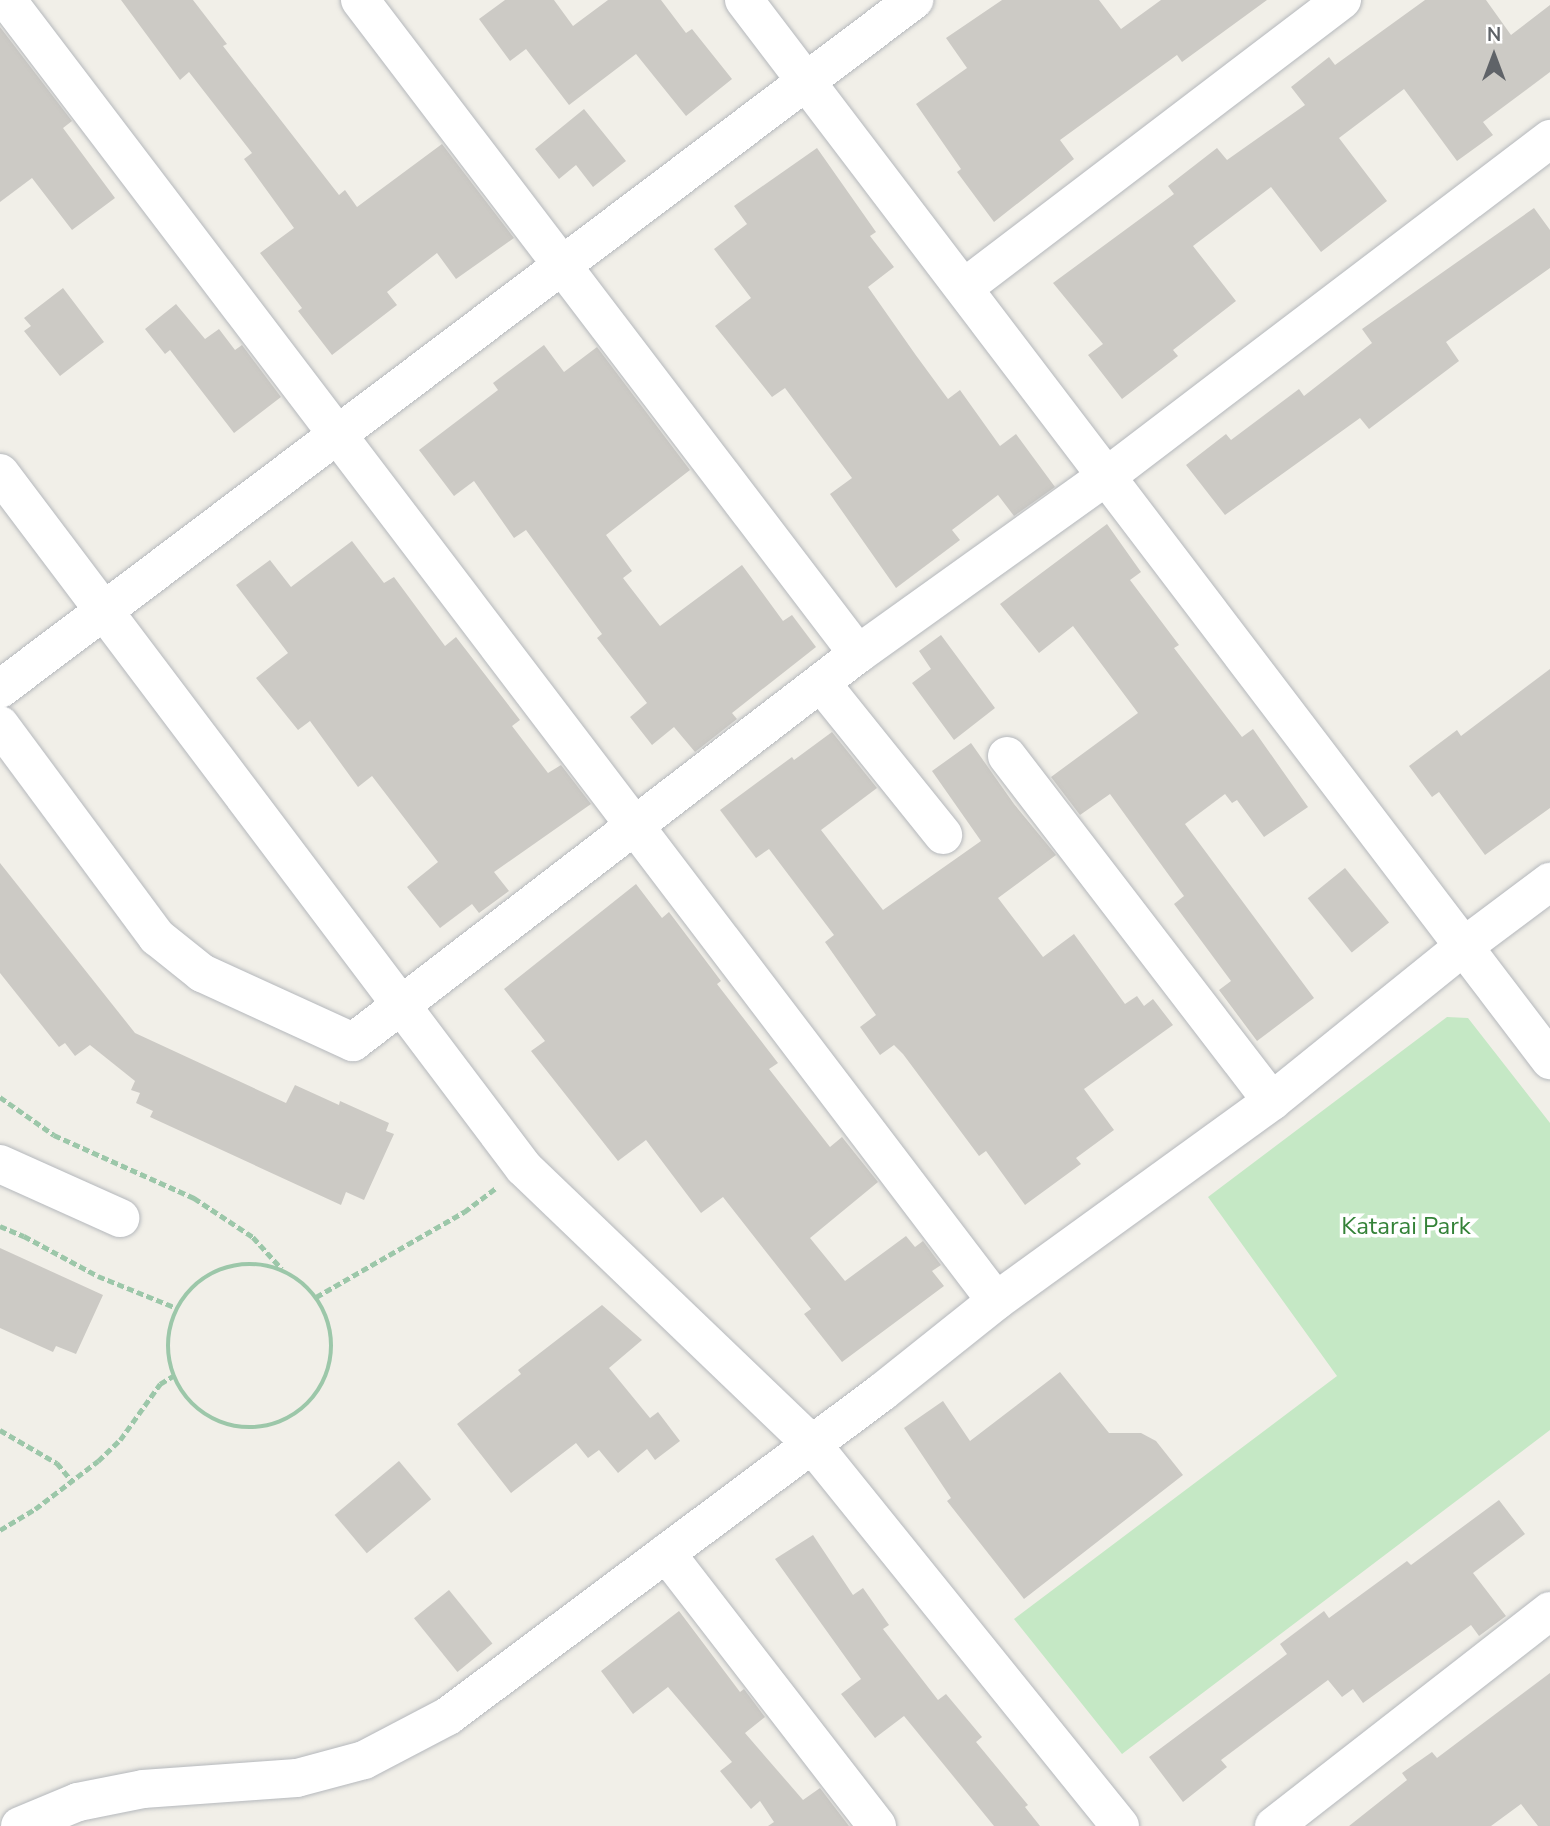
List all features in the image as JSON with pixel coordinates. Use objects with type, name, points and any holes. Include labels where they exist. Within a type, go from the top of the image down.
[{"type":"street","points":[[7,0],[335,435],[996,1301]]},
{"type":"street","points":[[360,0],[858,654]]},
{"type":"street","points":[[744,0],[965,287],[1550,1060]]},
{"type":"street","points":[[0,689],[914,0]]},
{"type":"street","points":[[965,287],[1342,0]]},
{"type":"street","points":[[0,724],[157,937],[202,973],[353,1042],[858,654],[1107,476],[1550,139]]},
{"type":"street","points":[[0,473],[524,1168],[811,1443],[1120,1826]]},
{"type":"street","points":[[821,683],[943,835]]},
{"type":"street","points":[[1007,756],[1272,1101]]},
{"type":"street","points":[[20,1826],[78,1802],[130,1791],[297,1778],[364,1760],[448,1716],[882,1392],[996,1301],[1272,1101],[1463,947],[1550,882]]},
{"type":"street","points":[[0,1164],[120,1218]]},
{"type":"street","points":[[666,1553],[877,1826]]},
{"type":"street","points":[[1274,1826],[1550,1611]]},
{"type":"path","points":[[0,1097],[72,1145],[194,1198],[253,1237],[283,1270],[301,1281],[316,1297],[327,1315],[332,1336],[331,1357],[326,1378],[299,1412],[260,1427],[238,1427],[217,1421],[199,1410],[184,1394],[173,1376],[168,1355],[169,1334],[177,1308],[201,1280],[220,1269],[240,1264],[283,1270]]},
{"type":"path","points":[[316,1297],[464,1212],[524,1168]]},
{"type":"path","points":[[0,1226],[98,1276],[177,1308]]},
{"type":"path","points":[[0,1530],[73,1482],[120,1440],[160,1384],[173,1376]]},
{"type":"path","points":[[0,1430],[57,1463],[73,1482]]},
{"type":"green space","name":"Katarai Park","points":[[1447,1017],[1468,1018],[1550,1123],[1550,1430],[1122,1754],[1014,1619],[1337,1376],[1208,1197]]},
{"type":"building","points":[[121,0],[193,0],[227,44],[223,46],[339,195],[345,190],[357,207],[442,144],[514,238],[456,279],[437,253],[387,292],[397,305],[332,355],[298,311],[302,308],[260,253],[294,228],[244,159],[252,153],[189,72],[180,80]]},
{"type":"building","points":[[505,0],[554,0],[573,26],[608,0],[661,0],[686,33],[692,29],[732,79],[686,116],[636,54],[569,105],[526,49],[510,61],[479,19]]},
{"type":"building","points":[[1002,0],[1099,0],[1121,29],[1161,0],[1267,0],[1182,62],[1177,55],[1060,140],[1074,159],[994,222],[957,172],[961,169],[916,104],[967,68],[946,38]]},
{"type":"building","points":[[1425,0],[1486,0],[1511,35],[1550,5],[1550,72],[1483,122],[1493,135],[1457,161],[1404,89],[1339,138],[1387,201],[1321,252],[1271,187],[1193,246],[1236,301],[1173,350],[1178,356],[1122,399],[1088,355],[1103,344],[1053,283],[1174,194],[1168,186],[1217,148],[1227,160],[1305,105],[1291,87],[1329,57],[1335,65]]},
{"type":"building","points":[[0,27],[72,121],[63,128],[115,198],[72,230],[32,178],[0,202]]},
{"type":"building","points":[[584,109],[626,161],[593,187],[576,165],[559,179],[535,149]]},
{"type":"building","points":[[817,148],[876,232],[870,236],[894,267],[868,287],[915,354],[948,399],[960,390],[1000,446],[1016,434],[1055,487],[1014,516],[998,495],[952,530],[960,540],[896,588],[830,494],[852,478],[785,388],[772,397],[715,326],[751,298],[714,249],[747,224],[734,206]]},
{"type":"building","points":[[1534,208],[1550,230],[1550,268],[1446,342],[1459,361],[1369,429],[1360,418],[1225,515],[1186,465],[1226,434],[1231,440],[1299,389],[1304,396],[1372,343],[1362,329]]},
{"type":"building","points":[[63,288],[104,342],[60,376],[24,331],[31,326],[24,318]]},
{"type":"building","points":[[176,304],[205,339],[219,329],[235,350],[242,345],[281,397],[234,433],[170,350],[165,354],[145,329]]},
{"type":"building","points":[[544,345],[564,372],[597,347],[690,470],[606,535],[632,571],[623,578],[660,626],[742,565],[783,621],[792,615],[816,647],[732,713],[737,719],[695,752],[674,727],[652,745],[630,717],[647,703],[597,638],[602,634],[526,530],[514,538],[474,481],[454,496],[419,450],[498,390],[493,383]]},
{"type":"building","points":[[1107,524],[1141,572],[1130,580],[1179,645],[1174,648],[1242,737],[1253,729],[1308,807],[1264,837],[1237,800],[1232,803],[1225,794],[1185,824],[1314,998],[1257,1041],[1219,990],[1231,981],[1174,904],[1184,896],[1110,794],[1080,815],[1051,777],[1138,713],[1073,626],[1039,653],[1000,604]]},
{"type":"building","points":[[352,541],[384,583],[394,577],[445,646],[456,637],[520,720],[512,726],[548,773],[561,765],[591,804],[494,872],[509,891],[479,913],[472,904],[440,928],[407,887],[438,862],[372,776],[358,787],[310,721],[298,730],[256,678],[288,653],[236,585],[270,560],[291,587]]},
{"type":"building","points":[[941,635],[995,708],[954,740],[912,683],[931,669],[919,651]]},
{"type":"building","points":[[1550,669],[1550,808],[1485,855],[1439,792],[1432,797],[1409,766],[1457,730],[1461,736]]},
{"type":"building","points":[[832,732],[877,788],[821,830],[883,910],[981,841],[932,771],[971,743],[1014,804],[1056,855],[998,898],[1043,957],[1074,934],[1125,1004],[1137,996],[1144,1006],[1153,999],[1173,1025],[1084,1089],[1114,1130],[1076,1158],[1081,1164],[1025,1205],[986,1151],[979,1156],[903,1054],[894,1045],[880,1055],[860,1027],[876,1015],[825,942],[834,935],[769,849],[756,858],[720,810],[792,757],[794,760]]},
{"type":"building","points":[[0,863],[135,1033],[286,1103],[295,1085],[389,1123],[386,1131],[394,1134],[364,1200],[346,1192],[341,1205],[150,1117],[153,1111],[136,1103],[140,1093],[131,1090],[135,1081],[90,1045],[75,1056],[65,1043],[59,1047],[0,973]]},
{"type":"building","points":[[1345,868],[1389,922],[1352,953],[1308,898]]},
{"type":"building","points":[[636,884],[662,918],[669,912],[721,981],[717,984],[778,1063],[769,1069],[830,1147],[842,1137],[878,1182],[810,1238],[845,1281],[906,1236],[915,1247],[923,1241],[941,1265],[932,1271],[944,1286],[842,1362],[804,1314],[811,1309],[723,1197],[701,1213],[646,1140],[618,1161],[531,1051],[545,1041],[504,989]]},
{"type":"building","points":[[0,1248],[103,1295],[76,1354],[56,1346],[53,1352],[0,1328]]},
{"type":"building","points":[[602,1305],[642,1340],[609,1368],[650,1418],[658,1412],[680,1441],[655,1460],[647,1449],[618,1473],[599,1450],[588,1458],[576,1443],[511,1493],[457,1424],[521,1374],[518,1370]]},
{"type":"building","points":[[1060,1372],[1109,1433],[1141,1433],[1156,1441],[1183,1475],[1024,1599],[947,1501],[951,1498],[904,1428],[943,1401],[970,1441]]},
{"type":"building","points":[[399,1461],[431,1499],[367,1553],[335,1515]]},
{"type":"building","points":[[1499,1500],[1525,1534],[1473,1573],[1506,1616],[1479,1636],[1471,1625],[1363,1703],[1353,1689],[1342,1697],[1328,1680],[1221,1760],[1227,1767],[1183,1802],[1149,1757],[1287,1654],[1280,1644],[1324,1611],[1329,1618],[1407,1561],[1411,1565]]},
{"type":"building","points":[[813,1535],[853,1595],[863,1588],[889,1625],[883,1629],[938,1700],[946,1694],[982,1737],[976,1742],[1028,1805],[1025,1807],[1040,1826],[994,1826],[904,1716],[875,1738],[841,1694],[861,1679],[775,1559]]},
{"type":"building","points":[[449,1590],[492,1644],[457,1672],[414,1618]]},
{"type":"building","points":[[679,1611],[740,1692],[744,1689],[765,1717],[745,1733],[803,1800],[820,1788],[849,1826],[768,1826],[774,1822],[760,1801],[751,1809],[720,1771],[732,1762],[668,1687],[633,1714],[601,1671]]},
{"type":"building","points":[[1550,1673],[1550,1826],[1538,1826],[1521,1804],[1491,1826],[1349,1826],[1407,1780],[1402,1773],[1432,1752],[1437,1758]]}]
